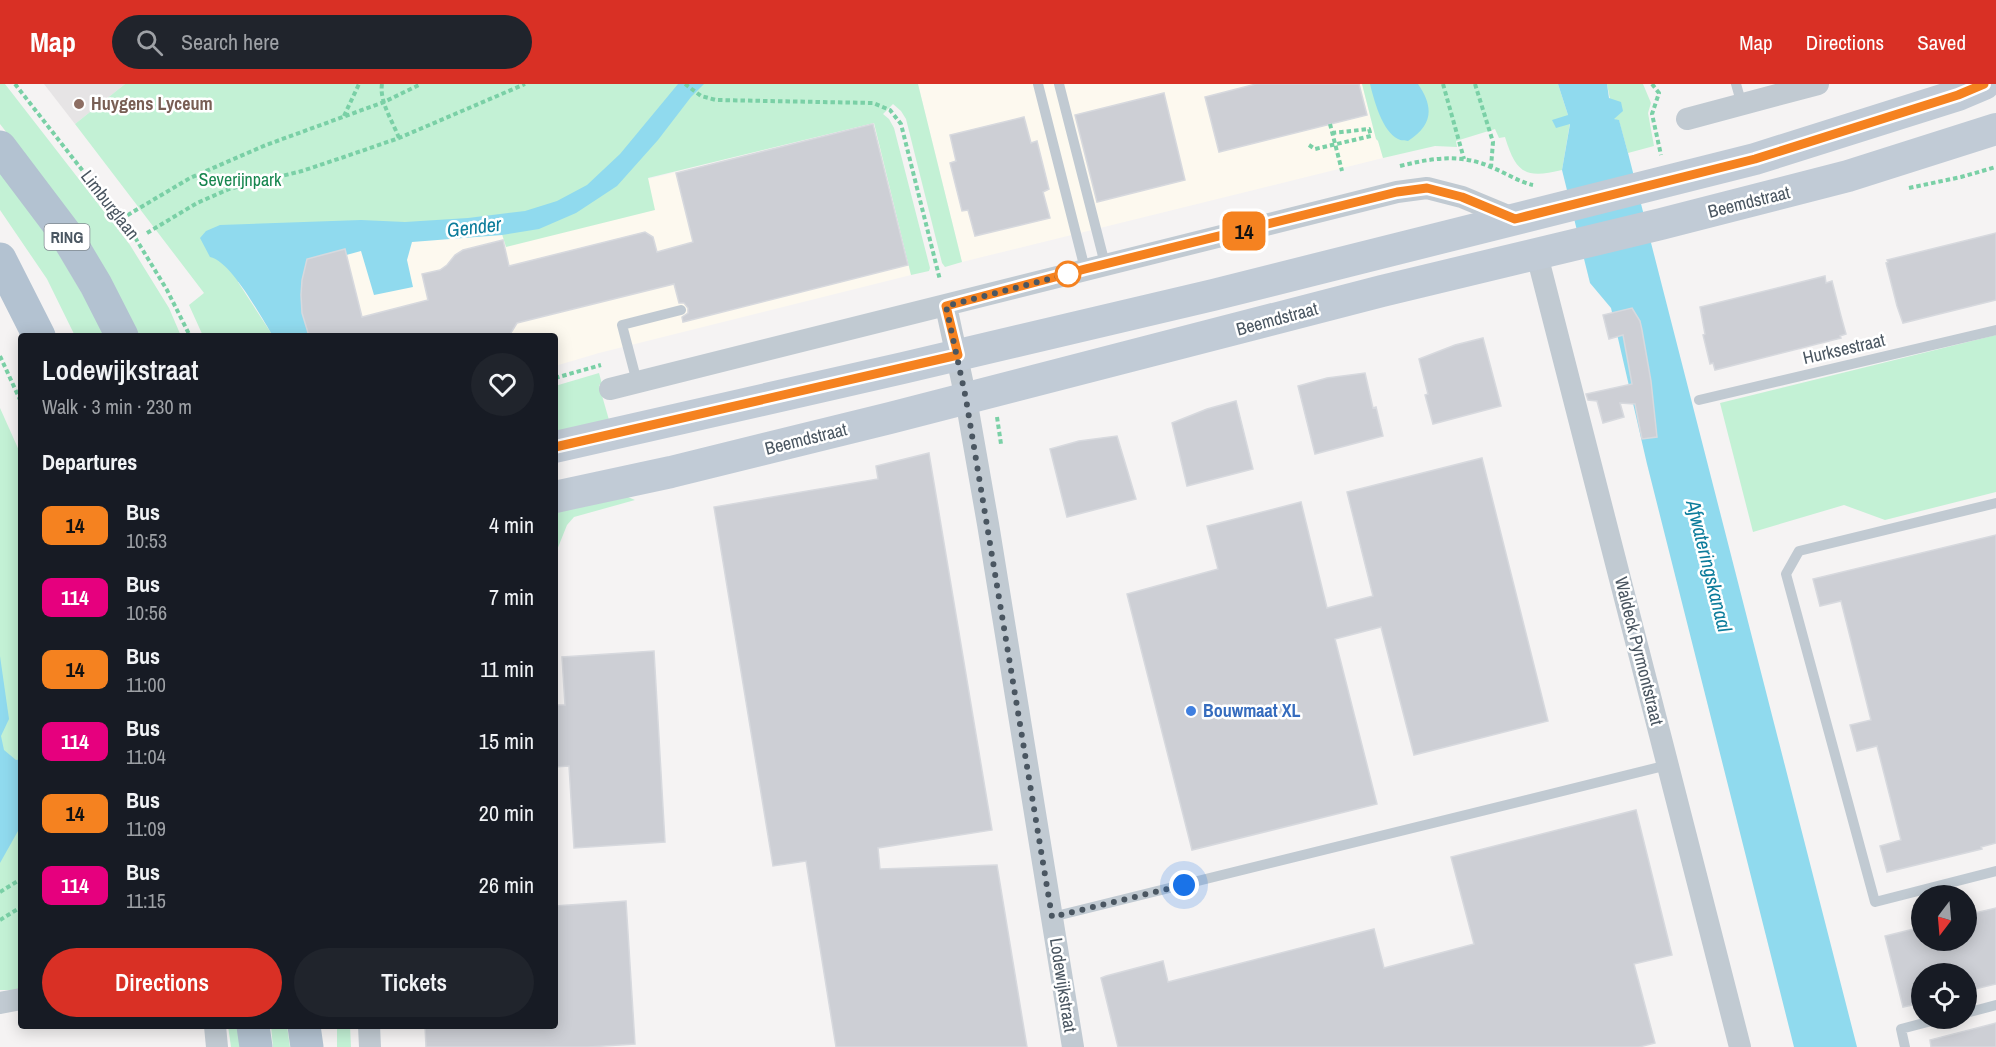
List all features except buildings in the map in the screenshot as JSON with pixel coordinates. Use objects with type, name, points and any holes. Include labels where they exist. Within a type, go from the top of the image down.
[{"type":"main road","points":[[558,446],[1213,295],[1562,207],[1659,171],[1755,159],[1958,95],[1984,84]]},
{"type":"main road","name":"Beemdstraat","points":[[558,496],[671,472],[966,399],[1382,291],[1661,224],[1848,176],[1996,129]]},
{"type":"main road","name":"RING","points":[[0,147],[65,233],[96,285],[120,333]]},
{"type":"main road","points":[[0,259],[37,333]]},
{"type":"main road","points":[[254,1029],[256,1047]]},
{"type":"main road","points":[[304,1029],[307,1047]]},
{"type":"street","points":[[1687,119],[1739,95],[1818,84]]},
{"type":"street","points":[[610,389],[1397,192],[1427,188],[1462,197],[1515,219]]},
{"type":"street","name":"Waldeck Pyrmontstraat","points":[[1537,255],[1740,1047]]},
{"type":"street","points":[[946,306],[958,355]]},
{"type":"street","name":"Lodewijkstraat","points":[[958,355],[1073,1047]]},
{"type":"street","points":[[0,1003],[18,1000]]},
{"type":"street","points":[[369,1029],[370,1047]]},
{"type":"lane","points":[[1038,84],[1095,267]]},
{"type":"lane","points":[[1059,84],[1095,267]]},
{"type":"lane","points":[[637,382],[622,325],[681,310]]},
{"type":"lane","name":"Hurksestraat","points":[[1699,400],[1996,330]]},
{"type":"lane","points":[[1996,503],[1799,551],[1786,574],[1875,902],[1996,871]]},
{"type":"lane","points":[[1052,917],[1668,765]]},
{"type":"lane","points":[[1977,1010],[1996,1005]]},
{"type":"lane","points":[[1905,1047],[1901,1029],[1911,1026]]},
{"type":"path","name":"Limburglaan","points":[[15,84],[136,239],[167,290],[188,333]]},
{"type":"path","points":[[344,117],[359,84]]},
{"type":"path","points":[[382,84],[384,102],[399,138]]},
{"type":"path","points":[[121,219],[190,178],[266,145],[384,102],[421,84]]},
{"type":"path","points":[[147,233],[188,208],[229,189],[302,171],[399,138],[525,84]]},
{"type":"path","points":[[685,84],[696,93],[716,100],[873,103],[890,110],[900,124],[940,280]]},
{"type":"path","points":[[1443,84],[1464,159],[1491,166],[1530,185],[1539,185]]},
{"type":"path","points":[[1475,84],[1493,142],[1491,166]]},
{"type":"path","points":[[1652,84],[1659,93],[1652,114],[1659,171]]},
{"type":"path","points":[[1330,124],[1342,171]]},
{"type":"path","points":[[1309,145],[1315,149],[1371,136],[1369,129],[1332,133]]},
{"type":"path","points":[[0,356],[18,395]]},
{"type":"path","points":[[558,377],[630,357]]},
{"type":"path","points":[[0,892],[18,881]]},
{"type":"path","points":[[0,920],[18,909]]},
{"type":"shaded area","name":"Huygens Lyceum","points":[[44,84],[125,84],[75,124]]},
{"type":"shaded area","points":[[918,84],[1362,84],[1383,158],[962,262]]},
{"type":"shaded area","points":[[874,123],[911,275],[558,365],[558,333],[310,333],[345,248],[654,210],[648,179]]},
{"type":"green space","points":[[0,84],[5,84],[130,245],[169,308],[180,333],[133,333],[31,164],[0,124]]},
{"type":"green space","name":"Severijnpark","points":[[125,84],[918,84],[962,262],[945,267],[942,263],[906,119],[893,104],[883,114],[894,128],[929,271],[911,275],[874,123],[648,178],[655,210],[506,247],[501,231],[345,248],[238,282],[271,333],[202,333],[189,305],[204,293],[75,124]]},
{"type":"green space","points":[[1362,84],[1558,84],[1568,115],[1558,127],[1570,123],[1562,170],[1539,174],[1524,170],[1513,159],[1505,137],[1499,138],[1495,129],[1456,141],[1457,147],[1435,146],[1383,158]]},
{"type":"green space","points":[[1607,84],[1643,84],[1651,103],[1648,113],[1654,146],[1628,153],[1619,121],[1614,119]]},
{"type":"green space","points":[[0,171],[45,230],[105,333],[74,333],[47,279],[0,210]]},
{"type":"green space","points":[[1996,335],[1996,492],[1885,520],[1844,505],[1753,532],[1720,403]]},
{"type":"green space","points":[[599,373],[602,384],[599,385],[609,420],[558,433],[558,385]]},
{"type":"green space","points":[[0,408],[18,448],[18,990],[0,990]]},
{"type":"green space","points":[[623,495],[635,500],[574,517],[567,525],[558,548],[558,509]]},
{"type":"green space","points":[[228,1029],[240,1029],[243,1047],[231,1047]]},
{"type":"green space","points":[[271,1029],[287,1029],[290,1047],[273,1047]]},
{"type":"green space","points":[[337,1029],[350,1029],[351,1047],[337,1047]]},
{"type":"water","name":"Gender","points":[[678,84],[704,84],[617,186],[576,213],[539,229],[502,235],[412,242],[407,260],[413,287],[374,295],[361,251],[339,257],[316,333],[271,333],[236,279],[227,268],[210,257],[200,238],[206,231],[220,225],[361,220],[405,222],[525,211],[557,201],[587,185],[620,154]]},
{"type":"water","points":[[1370,84],[1418,84],[1427,100],[1428,108],[1426,122],[1422,129],[1408,141],[1399,140],[1392,135],[1383,122]]},
{"type":"water","name":"Afwateringskanaal","points":[[1558,84],[1607,84],[1609,98],[1621,102],[1623,111],[1614,119],[1619,120],[1628,153],[1857,1047],[1794,1047],[1647,464],[1611,308],[1590,283],[1562,170],[1570,124],[1556,128],[1552,120],[1568,115]]},
{"type":"water","points":[[0,656],[9,719],[1,736],[4,750],[18,760],[18,831],[0,863]]},
{"type":"bus line","name":"14","points":[[558,446],[958,355],[946,306],[1085,269],[1397,192],[1427,188],[1462,197],[1515,219],[1755,159],[1958,95],[1984,84]]},
{"type":"place","name":"Huygens Lyceum","points":[[79,104]]},
{"type":"place","name":"Bouwmaat XL","points":[[1191,711]]},
{"type":"route","points":[[1068,274],[946,306],[958,355],[988,524],[1052,917],[1184,885]]}]
